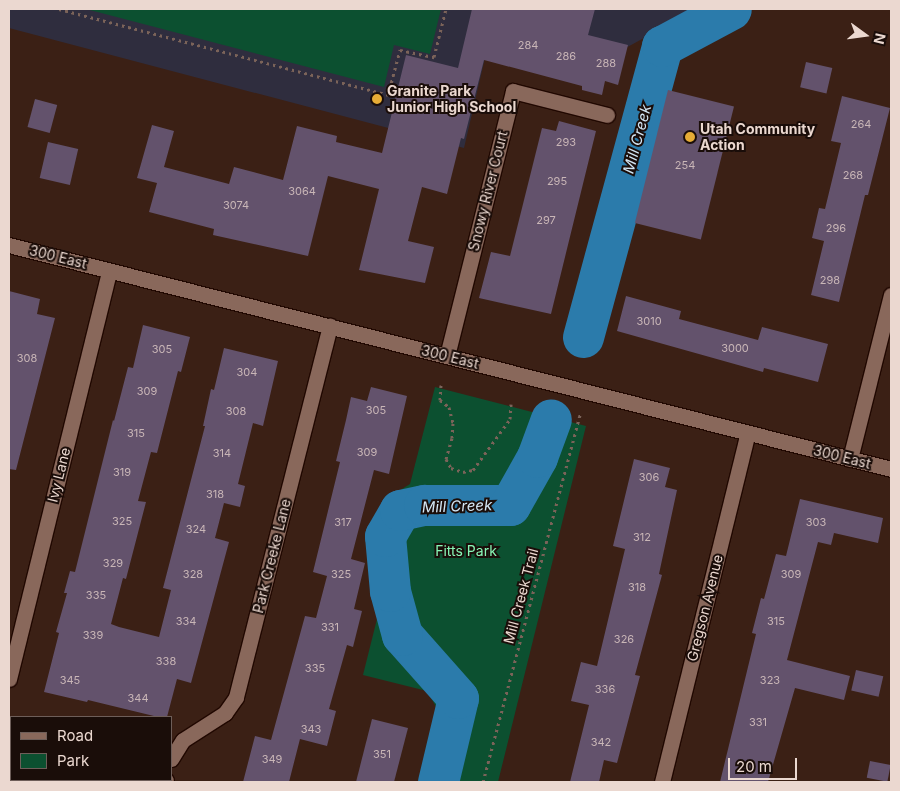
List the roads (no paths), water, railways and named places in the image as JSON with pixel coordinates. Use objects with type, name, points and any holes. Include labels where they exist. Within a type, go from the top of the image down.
[{"type":"street","name":"Snowy River Court","points":[[448,356],[513,92],[607,115]]},
{"type":"street","name":"300 East","points":[[9,245],[891,470]]},
{"type":"street","name":"Ivy Lane","points":[[9,680],[109,271]]},
{"type":"street","points":[[850,459],[891,294]]},
{"type":"street","name":"Park Creeke Lane","points":[[172,757],[183,740],[225,712],[236,697],[330,326]]},
{"type":"street","name":"Gregson Avenue","points":[[662,782],[748,433]]},
{"type":"waterway","name":"Mill Creek","points":[[583,337],[662,46],[731,9]]},
{"type":"waterway","name":"Mill Creek","points":[[438,782],[458,698],[402,635],[390,591],[385,536],[400,510],[424,505],[510,505],[537,457],[551,419]]},
{"type":"place","name":"Granite Park Junior High School","points":[[377,99]]},
{"type":"place","name":"Utah Community Action","points":[[690,137]]},
{"type":"park label","name":"Fitts Park","points":[[466,551]]}]
